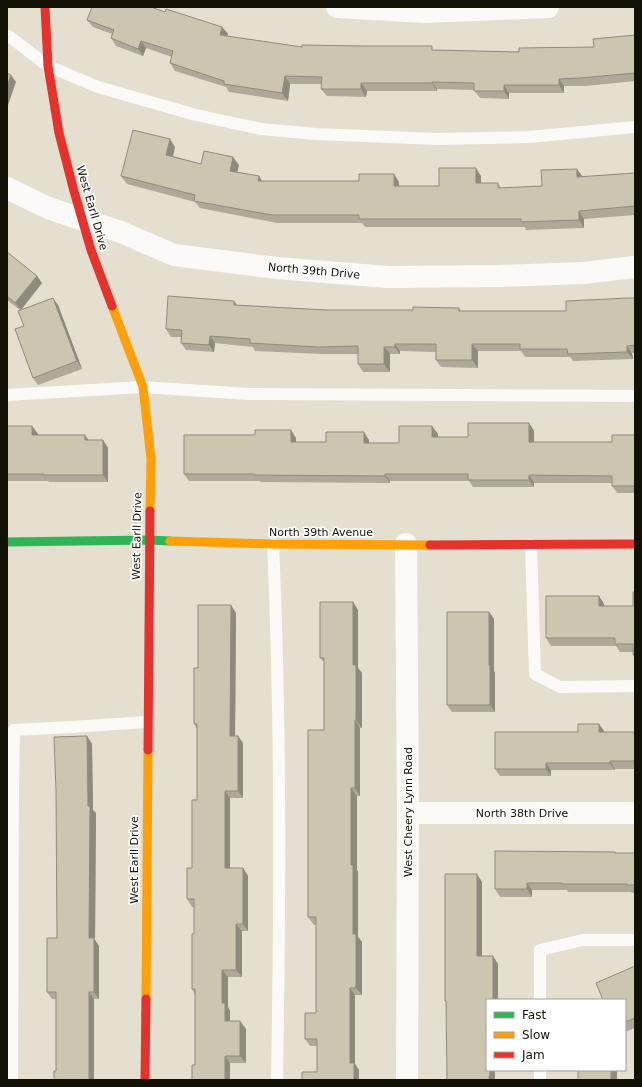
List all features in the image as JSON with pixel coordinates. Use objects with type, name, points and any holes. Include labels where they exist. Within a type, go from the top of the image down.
[{"type":"street","name":"West Earll Drive","points":[[46,7],[48,66],[59,133],[91,250],[143,388],[151,459],[147,722],[145,1080]]},
{"type":"street","points":[[337,7],[425,12],[548,7]]},
{"type":"street","name":"North 39th Drive","points":[[7,188],[46,207],[121,232],[174,255],[276,268],[388,277],[499,276],[583,273],[635,267]]},
{"type":"street","name":"North 39th Avenue","points":[[7,542],[149,540],[273,544],[635,544]]},
{"type":"street","name":"West Cheery Lynn Road","points":[[406,544],[408,813],[407,1080]]},
{"type":"street","name":"North 38th Drive","points":[[408,813],[635,813]]},
{"type":"lane","points":[[7,36],[48,66],[98,87],[196,115],[261,129],[316,134],[437,139],[529,137],[635,127]]},
{"type":"lane","points":[[7,395],[143,388],[248,394],[635,396]]},
{"type":"lane","points":[[273,544],[278,661],[279,799],[277,1080]]},
{"type":"lane","points":[[531,545],[535,674],[560,687],[635,686]]},
{"type":"lane","points":[[12,1080],[14,730],[147,722]]},
{"type":"lane","points":[[540,999],[540,950],[583,940],[635,940]]},
{"type":"building","points":[[92,7],[151,7],[165,12],[166,9],[222,27],[220,35],[302,47],[302,45],[432,46],[432,50],[519,52],[519,48],[594,47],[593,39],[635,35],[635,73],[559,79],[559,85],[504,85],[504,91],[474,91],[474,83],[432,82],[361,83],[361,89],[321,89],[322,77],[285,76],[282,93],[224,84],[224,81],[170,63],[173,51],[141,41],[138,49],[111,38],[114,30],[87,20]]},
{"type":"building","points":[[7,73],[11,75],[7,86]]},
{"type":"building","points":[[133,130],[170,139],[166,155],[201,164],[204,151],[233,157],[230,171],[259,176],[258,181],[359,181],[359,174],[394,174],[394,186],[439,186],[439,168],[476,168],[476,183],[498,183],[498,188],[542,186],[541,170],[577,169],[577,177],[635,173],[635,206],[579,211],[579,220],[521,222],[521,219],[359,219],[359,215],[272,215],[194,201],[195,195],[121,176]]},
{"type":"building","points":[[7,252],[37,276],[15,303],[7,296]]},
{"type":"building","points":[[168,296],[234,301],[234,305],[326,310],[413,310],[413,307],[459,308],[459,311],[566,311],[566,301],[635,298],[635,345],[627,346],[627,352],[568,354],[567,349],[520,349],[520,344],[472,344],[472,360],[436,360],[436,344],[395,344],[395,347],[384,347],[384,364],[358,364],[358,346],[318,347],[250,343],[250,339],[210,336],[209,345],[181,343],[182,330],[166,329]]},
{"type":"building","points":[[53,298],[77,361],[33,378],[15,329],[24,326],[18,311]]},
{"type":"building","points":[[468,423],[529,423],[529,442],[612,442],[612,435],[635,435],[635,486],[612,486],[612,476],[529,475],[529,480],[468,480],[468,474],[385,474],[385,476],[184,474],[184,435],[255,435],[255,430],[291,430],[291,442],[326,442],[326,432],[364,432],[364,443],[399,443],[399,426],[432,426],[432,437],[468,437]]},
{"type":"building","points":[[7,426],[32,426],[32,435],[85,435],[85,440],[103,440],[103,475],[7,474]]},
{"type":"building","points":[[633,592],[635,592],[635,655],[633,655],[633,644],[615,644],[615,638],[546,638],[546,596],[599,596],[599,606],[633,606]]},
{"type":"building","points":[[320,602],[353,602],[353,665],[356,665],[356,720],[355,788],[351,788],[351,865],[353,865],[353,934],[356,934],[356,988],[350,988],[350,1063],[354,1063],[354,1080],[302,1080],[302,1072],[317,1072],[317,1039],[305,1039],[305,1013],[316,1013],[316,917],[308,917],[308,730],[324,730],[324,658],[320,658]]},
{"type":"building","points":[[198,605],[231,605],[230,736],[238,736],[238,791],[225,791],[225,868],[243,868],[243,924],[236,924],[236,970],[222,970],[222,1003],[225,1003],[225,1021],[240,1021],[240,1056],[225,1056],[225,1080],[192,1080],[192,1065],[195,1065],[195,989],[192,989],[192,934],[194,934],[194,899],[187,899],[187,868],[192,868],[192,800],[197,800],[197,724],[194,724],[194,668],[198,668]]},
{"type":"building","points":[[447,612],[489,612],[490,705],[447,705]]},
{"type":"building","points":[[578,724],[599,724],[599,732],[635,732],[635,761],[610,761],[610,763],[546,763],[546,769],[495,769],[495,732],[578,732]]},
{"type":"building","points":[[87,736],[88,806],[90,806],[89,938],[94,938],[94,992],[89,992],[89,1080],[54,1080],[54,1071],[56,1071],[56,992],[47,992],[47,938],[57,938],[54,737]]},
{"type":"building","points":[[495,851],[635,853],[635,885],[527,883],[527,889],[495,889]]},
{"type":"building","points":[[445,874],[477,874],[477,956],[493,956],[493,999],[486,999],[486,1071],[490,1071],[489,1080],[447,1080],[445,1001]]},
{"type":"building","points":[[635,966],[635,1018],[626,1022],[626,999],[603,999],[596,983]]},
{"type":"building","points":[[578,1071],[611,1071],[611,1080],[578,1080]]},
{"type":"traffic: fast","points":[[7,542],[170,541]]},
{"type":"traffic: slow","points":[[112,306],[143,387],[151,459],[150,511]]},
{"type":"traffic: slow","points":[[170,541],[273,544],[430,545]]},
{"type":"traffic: slow","points":[[146,999],[148,750]]},
{"type":"traffic: jam","points":[[45,7],[48,66],[59,133],[91,250],[112,306]]},
{"type":"traffic: jam","points":[[148,750],[150,511]]},
{"type":"traffic: jam","points":[[430,545],[635,544]]},
{"type":"traffic: jam","points":[[145,1080],[146,999]]}]
